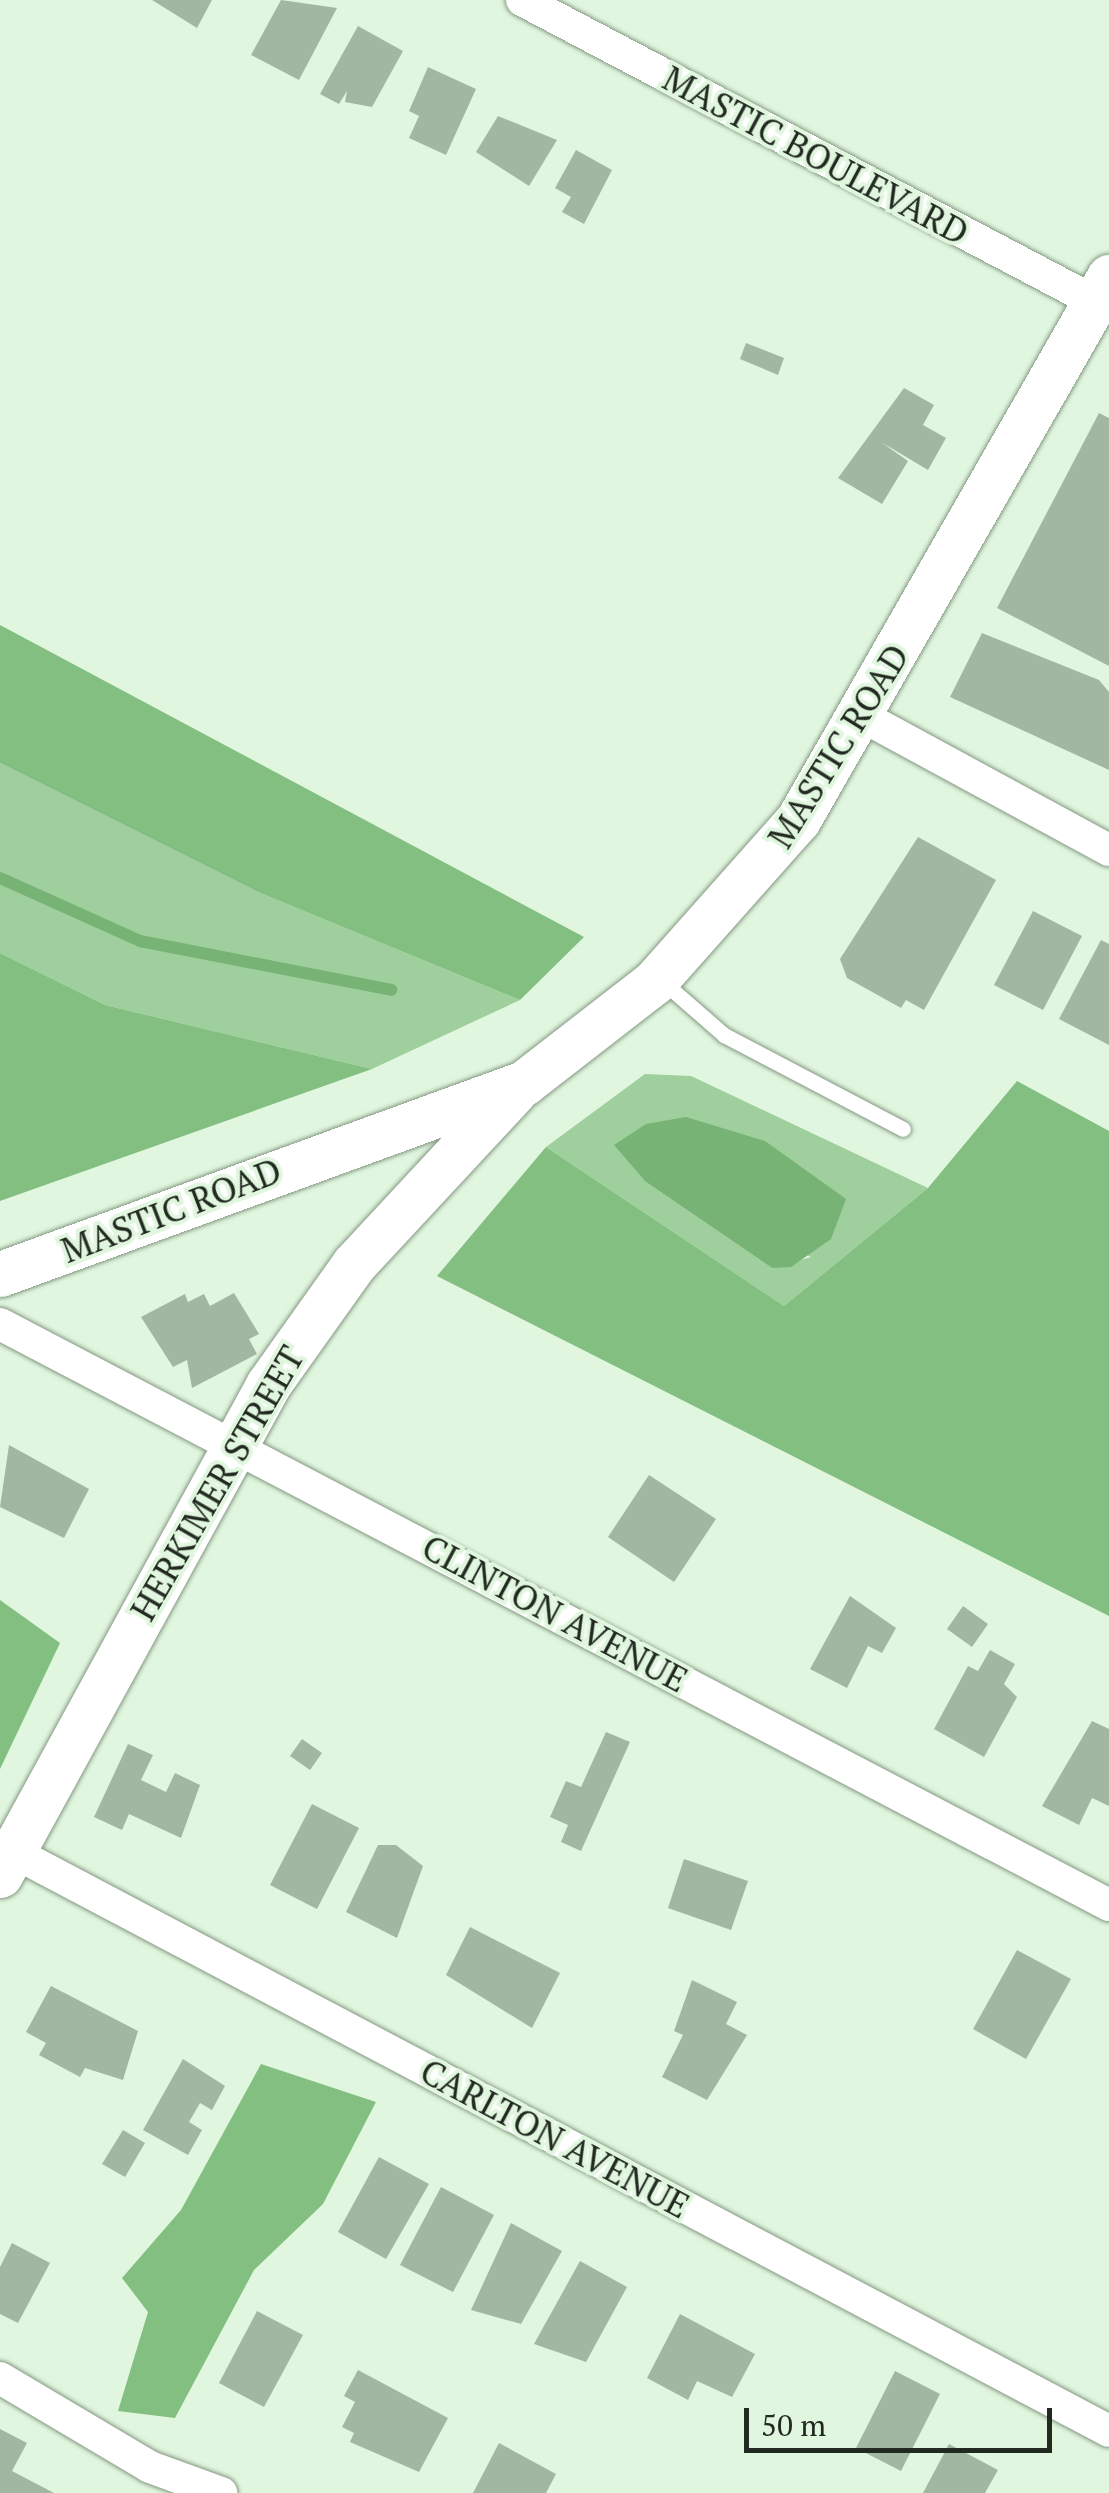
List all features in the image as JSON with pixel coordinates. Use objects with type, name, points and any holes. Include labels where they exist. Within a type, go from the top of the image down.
[{"type":"main road","name":"MASTIC ROAD","points":[[0,1274],[524,1082],[658,978],[798,820],[1104,296]]},
{"type":"main road","name":"HERKIMER STREET","points":[[4,1857],[229,1449],[354,1264],[524,1082]]},
{"type":"street","name":"MASTIC BOULEVARD","points":[[522,0],[1104,296]]},
{"type":"street","points":[[862,716],[1109,850]]},
{"type":"street","name":"CLINTON AVENUE","points":[[0,1324],[229,1449],[287,1471],[1109,1905]]},
{"type":"street","name":"CARLTON AVENUE","points":[[4,1857],[1109,2430]]},
{"type":"street","points":[[0,2378],[150,2467],[211,2491]]},
{"type":"lane","points":[[658,978],[724,1035],[903,1128]]},
{"type":"shaded area","points":[[0,625],[584,937],[520,1000],[258,892],[0,763]]},
{"type":"shaded area","points":[[0,763],[258,892],[520,1000],[372,1069],[105,1005],[0,953]]},
{"type":"shaded area","points":[[0,953],[105,1005],[372,1069],[0,1201]]},
{"type":"shaded area","points":[[645,1074],[691,1076],[928,1188],[784,1306],[546,1147]],"holes":[[[646,1182],[811,1257],[772,1268]]]},
{"type":"shaded area","points":[[1017,1081],[1109,1131],[1109,1616],[437,1276],[546,1147],[784,1306],[928,1188]]},
{"type":"shaded area","points":[[686,1117],[765,1141],[846,1199],[831,1239],[791,1267],[772,1268],[646,1182],[614,1145],[646,1124]]},
{"type":"shaded area","points":[[0,1600],[60,1643],[0,1769]]},
{"type":"shaded area","points":[[261,2064],[376,2102],[323,2204],[254,2270],[175,2418],[118,2411],[148,2312],[122,2278],[181,2210]]},
{"type":"building","points":[[152,0],[212,0],[197,28]]},
{"type":"building","points":[[281,0],[337,8],[299,80],[251,55]]},
{"type":"building","points":[[358,26],[403,51],[372,107],[345,102],[347,91],[339,104],[320,94]]},
{"type":"building","points":[[428,67],[476,89],[446,155],[409,138],[419,116],[409,111]]},
{"type":"building","points":[[498,116],[557,140],[529,186],[476,152]]},
{"type":"building","points":[[576,150],[612,170],[584,224],[562,212],[571,197],[555,188]]},
{"type":"building","points":[[746,343],[784,358],[778,375],[740,359]]},
{"type":"building","points":[[904,388],[934,405],[923,425],[946,438],[928,470],[881,442],[908,461],[882,504],[838,478]]},
{"type":"building","points":[[1099,413],[1109,418],[1109,666],[997,608]]},
{"type":"building","points":[[982,633],[1099,680],[1109,692],[1109,770],[950,697]]},
{"type":"building","points":[[918,837],[996,880],[924,1010],[906,1000],[901,1008],[847,978],[840,959]]},
{"type":"building","points":[[1033,911],[1082,936],[1043,1010],[994,985]]},
{"type":"building","points":[[1101,940],[1109,944],[1109,1045],[1059,1019]]},
{"type":"building","points":[[234,1293],[259,1334],[249,1339],[257,1354],[192,1388],[187,1360],[173,1367],[141,1317],[185,1294],[188,1302],[204,1294],[210,1306]]},
{"type":"building","points":[[9,1445],[89,1489],[64,1538],[0,1507]]},
{"type":"building","points":[[649,1475],[716,1519],[674,1582],[608,1537]]},
{"type":"building","points":[[850,1596],[896,1628],[882,1653],[868,1646],[847,1688],[810,1669]]},
{"type":"building","points":[[963,1606],[988,1624],[972,1647],[947,1629]]},
{"type":"building","points":[[990,1650],[1015,1664],[1004,1684],[1017,1697],[984,1757],[934,1729],[968,1666],[978,1671]]},
{"type":"building","points":[[1092,1721],[1109,1729],[1109,1806],[1092,1798],[1079,1825],[1042,1806]]},
{"type":"building","points":[[606,1732],[630,1742],[581,1851],[561,1842],[568,1825],[550,1817],[566,1781],[581,1787]]},
{"type":"building","points":[[302,1739],[322,1753],[310,1770],[290,1756]]},
{"type":"building","points":[[128,1744],[153,1755],[141,1780],[166,1792],[175,1773],[200,1785],[181,1838],[129,1814],[122,1830],[94,1817]]},
{"type":"building","points":[[312,1804],[359,1828],[317,1909],[270,1885]]},
{"type":"building","points":[[378,1845],[396,1845],[423,1866],[397,1938],[346,1912]]},
{"type":"building","points":[[684,1859],[748,1881],[731,1930],[668,1908]]},
{"type":"building","points":[[470,1927],[560,1973],[532,2028],[446,1975]]},
{"type":"building","points":[[1017,1950],[1071,1979],[1026,2059],[973,2029]]},
{"type":"building","points":[[692,1980],[737,2002],[726,2024],[747,2035],[707,2100],[662,2077],[683,2035],[674,2031]]},
{"type":"building","points":[[51,1986],[138,2031],[123,2080],[85,2068],[80,2077],[39,2055],[46,2043],[26,2032]]},
{"type":"building","points":[[183,2059],[225,2086],[212,2110],[200,2103],[189,2122],[202,2130],[188,2155],[143,2130]]},
{"type":"building","points":[[123,2130],[145,2143],[125,2177],[102,2164]]},
{"type":"building","points":[[379,2157],[429,2184],[386,2259],[338,2232]]},
{"type":"building","points":[[441,2187],[494,2215],[453,2292],[400,2265]]},
{"type":"building","points":[[511,2223],[562,2251],[521,2324],[471,2310]]},
{"type":"building","points":[[12,2243],[50,2263],[18,2323],[0,2314],[0,2267]]},
{"type":"building","points":[[580,2261],[627,2287],[586,2362],[534,2344]]},
{"type":"building","points":[[257,2311],[303,2335],[264,2407],[219,2383]]},
{"type":"building","points":[[680,2314],[755,2354],[732,2397],[697,2381],[688,2400],[647,2378]]},
{"type":"building","points":[[358,2370],[448,2418],[419,2472],[350,2442],[354,2433],[342,2427],[355,2402],[344,2396]]},
{"type":"building","points":[[895,2371],[940,2394],[901,2471],[856,2448]]},
{"type":"building","points":[[0,2429],[27,2443],[12,2471],[54,2493],[0,2493]]},
{"type":"building","points":[[499,2443],[556,2474],[546,2493],[473,2493]]},
{"type":"building","points":[[949,2444],[998,2470],[985,2493],[923,2493]]},
{"type":"waterway","points":[[0,878],[140,941],[391,990]]}]
